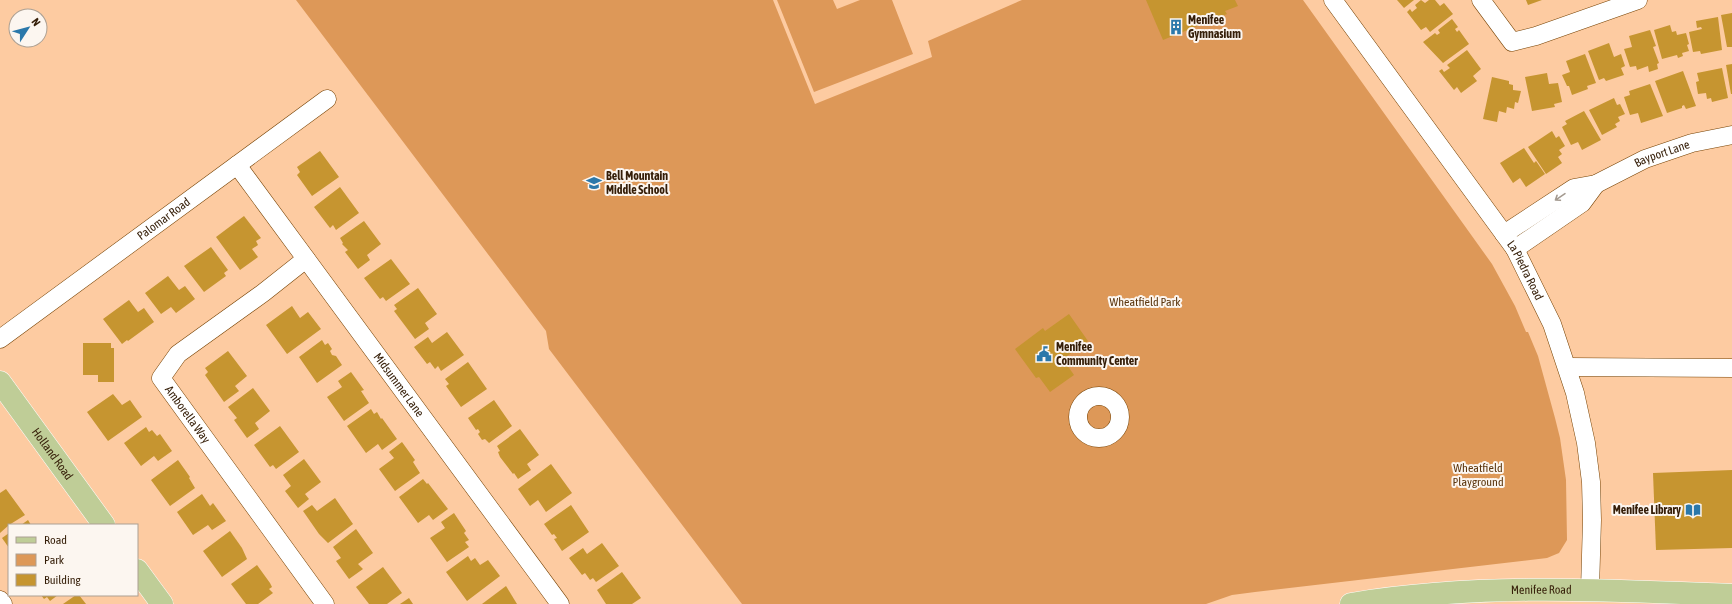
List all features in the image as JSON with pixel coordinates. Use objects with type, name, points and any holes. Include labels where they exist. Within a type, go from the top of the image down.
[{"type":"main road","name":"Holland Road","points":[[0,382],[103,524]]},
{"type":"main road","points":[[138,571],[162,604]]},
{"type":"main road","name":"Menifee Road","points":[[1351,604],[1456,592],[1562,589],[1732,595]]},
{"type":"street","name":"La Piedra Road","points":[[1333,0],[1515,249],[1552,324],[1575,393],[1586,443],[1591,482],[1592,520],[1590,590]]},
{"type":"street","points":[[1481,0],[1512,42],[1536,36],[1638,0]]},
{"type":"street","name":"Palomar Road","points":[[0,339],[327,99]]},
{"type":"street","name":"Bayport Lane","points":[[1504,234],[1574,188],[1596,184],[1645,159],[1692,143],[1732,135]]},
{"type":"street","name":"Midsummer Lane","points":[[237,165],[560,604]]},
{"type":"street","name":"Bayport Lane","points":[[1515,249],[1582,203],[1596,184]]},
{"type":"street","name":"Amborella Way","points":[[306,259],[263,293],[178,354],[161,378],[325,604]]},
{"type":"street","points":[[1567,367],[1732,368]]},
{"type":"street","points":[[0,600],[3,604]]},
{"type":"green space","name":"Wheatfield Park","points":[[296,0],[773,0],[815,104],[932,57],[928,41],[1022,0],[1303,0],[1492,264],[1515,306],[1526,332],[1528,332],[1538,356],[1560,438],[1566,480],[1567,540],[1559,553],[1547,558],[1232,595],[1206,604],[742,604],[549,349],[546,331]]},
{"type":"green space","points":[[777,0],[833,0],[837,9],[860,0],[892,0],[913,54],[814,92]]},
{"type":"building","name":"Menifee Gymnasium","points":[[1146,0],[1235,0],[1238,6],[1225,11],[1227,14],[1163,40]]},
{"type":"building","points":[[1397,0],[1414,0],[1404,8]]},
{"type":"building","points":[[1421,0],[1425,3],[1429,0],[1435,0],[1440,6],[1444,3],[1453,14],[1430,32],[1426,27],[1421,30],[1407,12],[1410,9],[1412,12],[1417,8],[1415,5]]},
{"type":"building","points":[[1526,0],[1542,0],[1528,5]]},
{"type":"building","points":[[1732,13],[1732,47],[1727,47],[1721,15]]},
{"type":"building","points":[[1718,17],[1722,50],[1701,54],[1700,51],[1693,52],[1689,32],[1702,29],[1701,27],[1697,28],[1696,21]]},
{"type":"building","points":[[1452,19],[1458,27],[1455,29],[1457,32],[1459,30],[1469,44],[1443,63],[1423,42],[1435,33],[1437,35],[1440,33],[1438,30]]},
{"type":"building","points":[[1670,25],[1672,32],[1676,31],[1677,35],[1686,33],[1689,51],[1682,53],[1683,56],[1678,58],[1677,55],[1662,59],[1654,30]]},
{"type":"building","points":[[1650,30],[1656,46],[1653,47],[1659,63],[1657,64],[1658,69],[1649,72],[1648,66],[1637,70],[1636,66],[1630,67],[1624,49],[1632,47],[1629,36]]},
{"type":"building","points":[[1609,43],[1614,57],[1621,54],[1625,66],[1621,68],[1624,75],[1606,81],[1604,78],[1599,80],[1588,51]]},
{"type":"building","points":[[1467,50],[1481,69],[1473,76],[1477,81],[1461,93],[1457,87],[1454,90],[1439,71],[1442,69],[1444,72],[1450,68],[1447,65]]},
{"type":"building","points":[[1585,54],[1596,83],[1587,86],[1588,89],[1572,95],[1569,86],[1567,86],[1562,75],[1570,72],[1566,61]]},
{"type":"building","points":[[1732,64],[1732,94],[1731,94],[1726,65]]},
{"type":"building","points":[[1722,68],[1728,98],[1712,102],[1711,98],[1707,99],[1706,93],[1698,94],[1696,82],[1699,81],[1697,73]]},
{"type":"building","points":[[1683,71],[1696,106],[1686,109],[1684,105],[1682,108],[1667,113],[1655,81]]},
{"type":"building","points":[[1547,73],[1549,84],[1558,83],[1562,102],[1554,104],[1555,107],[1532,111],[1525,77]]},
{"type":"building","points":[[1492,77],[1509,81],[1509,84],[1513,85],[1513,90],[1521,91],[1518,103],[1515,102],[1514,109],[1507,107],[1506,113],[1499,111],[1497,122],[1483,119]]},
{"type":"building","points":[[1650,84],[1663,116],[1641,123],[1638,113],[1630,115],[1624,97],[1630,95],[1629,91]]},
{"type":"building","points":[[1614,98],[1617,105],[1620,104],[1625,114],[1618,117],[1620,121],[1615,124],[1617,127],[1602,135],[1589,110]]},
{"type":"building","points":[[1584,111],[1601,140],[1582,150],[1578,142],[1571,145],[1562,127],[1567,124],[1565,121]]},
{"type":"building","points":[[1552,131],[1556,138],[1559,136],[1565,146],[1559,150],[1562,154],[1558,157],[1562,163],[1546,174],[1528,147]]},
{"type":"building","points":[[1524,148],[1534,163],[1536,161],[1545,174],[1526,187],[1520,178],[1513,183],[1500,163]]},
{"type":"building","points":[[320,151],[339,177],[312,196],[297,175],[300,172],[297,167]]},
{"type":"building","points":[[340,187],[359,213],[336,230],[333,225],[330,228],[314,207]]},
{"type":"building","points":[[244,216],[261,238],[256,241],[258,245],[252,249],[258,257],[240,270],[216,237]]},
{"type":"building","points":[[364,221],[381,244],[367,255],[370,260],[358,269],[345,252],[348,250],[342,244],[343,243],[340,238]]},
{"type":"building","points":[[211,247],[228,270],[224,273],[226,276],[204,292],[184,266]]},
{"type":"building","points":[[391,259],[410,284],[386,301],[383,297],[380,299],[364,278]]},
{"type":"building","points":[[168,276],[179,290],[185,286],[195,299],[176,313],[171,307],[161,314],[145,293]]},
{"type":"building","points":[[418,288],[437,314],[425,323],[429,329],[415,339],[394,311],[397,309],[394,305]]},
{"type":"building","points":[[129,300],[138,312],[144,308],[154,322],[122,344],[103,319]]},
{"type":"building","points":[[292,306],[300,318],[308,312],[321,329],[287,354],[266,325]]},
{"type":"building","name":"Menifee Community Center","points":[[1069,314],[1088,341],[1063,359],[1074,375],[1050,392],[1039,377],[1036,378],[1015,349],[1043,328],[1045,331]]},
{"type":"building","points":[[447,332],[464,355],[441,371],[438,366],[435,369],[430,362],[427,364],[414,347],[428,337],[432,343]]},
{"type":"building","points":[[322,340],[325,345],[328,343],[332,349],[330,351],[332,355],[336,356],[342,365],[317,383],[299,357]]},
{"type":"building","points":[[83,343],[111,343],[111,348],[114,348],[114,382],[98,382],[98,375],[83,375]]},
{"type":"building","points":[[228,351],[247,376],[235,386],[239,391],[224,402],[205,375],[208,372],[205,368]]},
{"type":"building","points":[[468,362],[487,389],[461,407],[446,386],[449,384],[445,379]]},
{"type":"building","points":[[351,372],[364,390],[361,391],[369,403],[344,421],[327,397],[342,387],[338,381]]},
{"type":"building","points":[[253,388],[270,411],[255,423],[259,429],[247,438],[234,420],[237,418],[228,407]]},
{"type":"building","points":[[113,394],[122,405],[130,400],[142,417],[108,441],[87,412]]},
{"type":"building","points":[[494,400],[512,426],[489,443],[485,439],[482,440],[478,434],[480,432],[478,429],[476,430],[468,418]]},
{"type":"building","points":[[371,409],[374,414],[377,412],[397,439],[382,450],[378,444],[366,453],[347,426]]},
{"type":"building","points":[[280,426],[299,452],[276,469],[273,465],[270,467],[254,445]]},
{"type":"building","points":[[146,427],[149,432],[152,430],[157,436],[160,434],[172,451],[158,461],[154,456],[141,466],[124,443]]},
{"type":"building","points":[[520,429],[539,455],[527,464],[531,470],[518,479],[500,457],[498,452],[500,451],[497,446]]},
{"type":"building","points":[[402,442],[415,460],[413,462],[420,473],[395,491],[379,469],[394,458],[389,452]]},
{"type":"building","points":[[304,459],[321,482],[305,494],[309,499],[298,508],[285,491],[291,486],[283,475]]},
{"type":"building","points":[[178,460],[190,477],[189,478],[195,488],[170,506],[151,480]]},
{"type":"building","points":[[551,464],[572,493],[546,512],[538,500],[530,506],[518,489]]},
{"type":"building","name":"Menifee Library","points":[[1732,470],[1732,548],[1656,550],[1653,473]]},
{"type":"building","points":[[423,479],[427,484],[428,483],[448,509],[433,520],[429,515],[418,523],[399,497]]},
{"type":"building","points":[[6,489],[25,515],[11,524],[8,524],[8,526],[0,533],[0,493]]},
{"type":"building","points":[[202,494],[210,506],[213,503],[226,521],[212,530],[208,525],[193,535],[177,512]]},
{"type":"building","points":[[335,498],[353,524],[328,543],[319,534],[303,511],[312,505],[317,511]]},
{"type":"building","points":[[571,505],[589,532],[562,551],[554,539],[557,538],[554,534],[552,535],[544,524]]},
{"type":"building","points":[[454,513],[466,531],[464,533],[469,540],[465,542],[469,547],[447,562],[430,538],[445,528],[441,522]]},
{"type":"building","points":[[28,520],[30,524],[22,524]]},
{"type":"building","points":[[356,529],[373,553],[358,564],[363,569],[349,579],[336,561],[341,558],[333,547]]},
{"type":"building","points":[[230,531],[242,548],[247,559],[222,577],[203,551]]},
{"type":"building","points":[[8,534],[8,547],[2,538]]},
{"type":"building","points":[[602,543],[619,566],[596,582],[593,578],[590,580],[585,573],[582,575],[569,558],[583,548],[587,554]]},
{"type":"building","points":[[468,556],[471,561],[475,558],[480,565],[488,560],[500,576],[467,601],[446,572]]},
{"type":"building","points":[[257,565],[270,583],[272,587],[269,589],[273,593],[258,604],[246,604],[231,584]]},
{"type":"building","points":[[383,567],[402,593],[387,604],[369,604],[356,587]]},
{"type":"building","points":[[622,572],[641,598],[632,604],[606,604],[597,590]]},
{"type":"building","points":[[506,586],[517,604],[482,604]]},
{"type":"building","points":[[42,596],[57,596],[50,601],[47,597],[44,599]]},
{"type":"building","points":[[75,596],[80,596],[86,604],[63,604]]},
{"type":"building","points":[[409,598],[413,604],[400,604]]},
{"type":"place","name":"Menifee Gymnasium","points":[[1176,27]]},
{"type":"place","name":"Bell Mountain Middle School","points":[[594,183]]},
{"type":"place","name":"Menifee Community Center","points":[[1044,354]]},
{"type":"place","name":"Menifee Library","points":[[1693,510]]},
{"type":"park label","name":"Wheatfield Playground","points":[[1478,475]]}]
